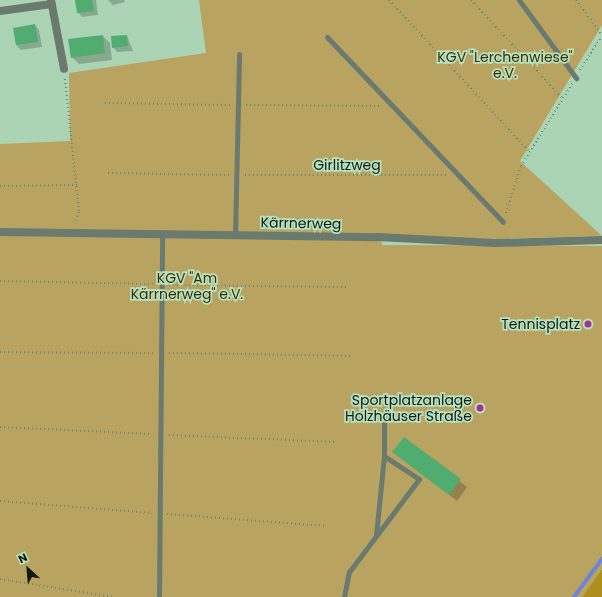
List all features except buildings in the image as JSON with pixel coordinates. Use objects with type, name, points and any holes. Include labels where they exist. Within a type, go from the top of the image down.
[{"type":"street","points":[[0,11],[52,2],[64,69]]},
{"type":"street","name":"Kärrnerweg","points":[[0,232],[235,235],[495,243],[602,240]]},
{"type":"lane","points":[[518,0],[576,78]]},
{"type":"lane","points":[[327,37],[503,222]]},
{"type":"lane","points":[[235,235],[239,54]]},
{"type":"lane","points":[[159,597],[163,353],[162,234]]},
{"type":"lane","points":[[376,536],[384,456],[384,418]]},
{"type":"lane","points":[[344,597],[349,572],[419,479],[384,456]]},
{"type":"path","points":[[388,0],[530,152]]},
{"type":"path","points":[[471,0],[563,99]]},
{"type":"path","points":[[503,222],[522,166],[602,35],[576,0]]},
{"type":"path","points":[[64,69],[79,212],[71,233]]},
{"type":"path","points":[[105,103],[392,106]]},
{"type":"path","name":"Girlitzweg","points":[[108,173],[236,175],[459,175]]},
{"type":"path","points":[[0,186],[77,185]]},
{"type":"path","points":[[0,281],[349,287]]},
{"type":"path","points":[[0,352],[350,356]]},
{"type":"path","points":[[0,579],[114,597]]},
{"type":"green space","name":"KGV \"Am Kärrnerweg\" e.V.","points":[[199,0],[602,0],[602,25],[520,161],[602,236],[492,239],[380,235],[382,245],[602,246],[602,569],[582,597],[0,597],[0,144],[70,141],[69,73],[206,53]]},
{"type":"shaded area","points":[[602,569],[602,597],[582,597]]},
{"type":"waterway","points":[[574,597],[602,559]]},
{"type":"place","name":"Tennisplatz","points":[[588,324]]},
{"type":"place","name":"Sportplatzanlage Holzhäuser Straße","points":[[480,408]]},
{"type":"park label","name":"KGV \"Lerchenwiese\" e.V.","points":[[505,66]]}]
